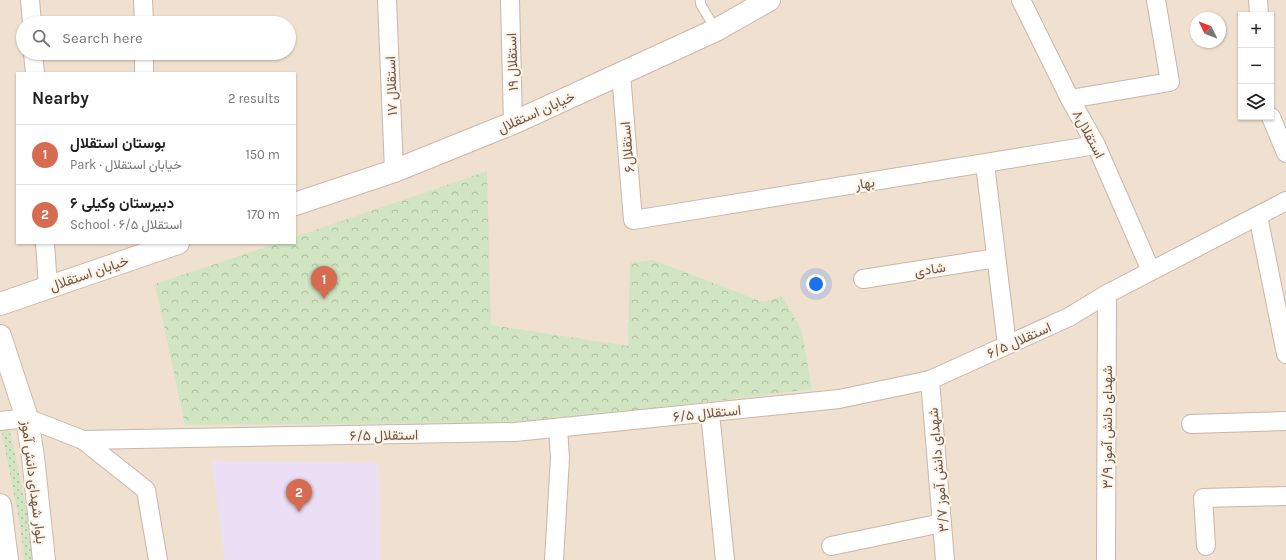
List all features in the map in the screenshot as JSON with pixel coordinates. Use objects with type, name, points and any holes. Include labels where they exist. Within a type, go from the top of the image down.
[{"type":"main road","name":"خیابان استقلال","points":[[296,204],[394,171],[513,123],[716,30],[769,0]]},
{"type":"main road","name":"خیابان استقلال","points":[[0,304],[151,247],[171,244]]},
{"type":"main road","name":"بلوار شهدای دانش آموز","points":[[0,336],[27,418],[33,457],[44,560]]},
{"type":"main road","points":[[0,505],[7,560]]},
{"type":"street","points":[[30,0],[31,16]]},
{"type":"street","points":[[144,0],[144,16]]},
{"type":"street","name":"استقلال ۱۷","points":[[388,0],[394,171]]},
{"type":"street","name":"استقلال ۱۹","points":[[510,0],[513,123]]},
{"type":"street","name":"استقلال۸","points":[[1021,0],[1070,99],[1096,144],[1151,271]]},
{"type":"street","points":[[1070,99],[1170,82],[1156,0]]},
{"type":"street","points":[[1258,0],[1259,12]]},
{"type":"street","points":[[34,60],[35,72]]},
{"type":"street","points":[[144,60],[144,72]]},
{"type":"street","name":"استقلال۶","points":[[621,74],[633,220]]},
{"type":"street","points":[[1272,120],[1286,153]]},
{"type":"street","name":"بهار","points":[[633,220],[985,164],[1096,144]]},
{"type":"street","points":[[985,164],[1007,345]]},
{"type":"street","name":"استقلال ۶/۵","points":[[84,440],[509,432],[839,399],[930,380],[1069,317],[1107,294],[1286,201]]},
{"type":"street","points":[[1258,216],[1286,354]]},
{"type":"street","points":[[45,244],[48,287]]},
{"type":"street","name":"شادی","points":[[863,279],[996,258]]},
{"type":"street","name":"شهدای دانش آموز ۳/۹","points":[[1106,560],[1107,294]]},
{"type":"street","name":"شهدای دانش آموز ۳/۷","points":[[930,380],[945,560]]},
{"type":"street","points":[[710,413],[725,560]]},
{"type":"street","points":[[0,421],[27,418],[84,440],[146,490],[158,560]]},
{"type":"street","points":[[1191,424],[1286,421]]},
{"type":"street","points":[[554,560],[560,458],[558,428]]},
{"type":"street","points":[[1206,546],[1203,498],[1286,496]]},
{"type":"street","points":[[831,546],[942,523]]},
{"type":"lane","points":[[700,0],[716,30]]},
{"type":"shaded area","points":[[0,0],[1286,0],[1286,560],[0,560]]},
{"type":"shaded area","points":[[212,461],[379,463],[380,560],[225,560]]},
{"type":"green space","points":[[487,171],[491,325],[628,346],[630,263],[653,260],[763,302],[782,296],[801,329],[812,389],[616,413],[497,423],[185,425],[155,284],[275,244],[296,244],[296,237]]},
{"type":"green space","points":[[8,430],[11,435],[29,522],[33,560],[24,560],[20,525],[2,434],[4,431]]},
{"type":"place","name":"بوستان استقلال","points":[[324,299]]},
{"type":"place","name":"دبیرستان وکیلی ۶","points":[[299,512]]}]
